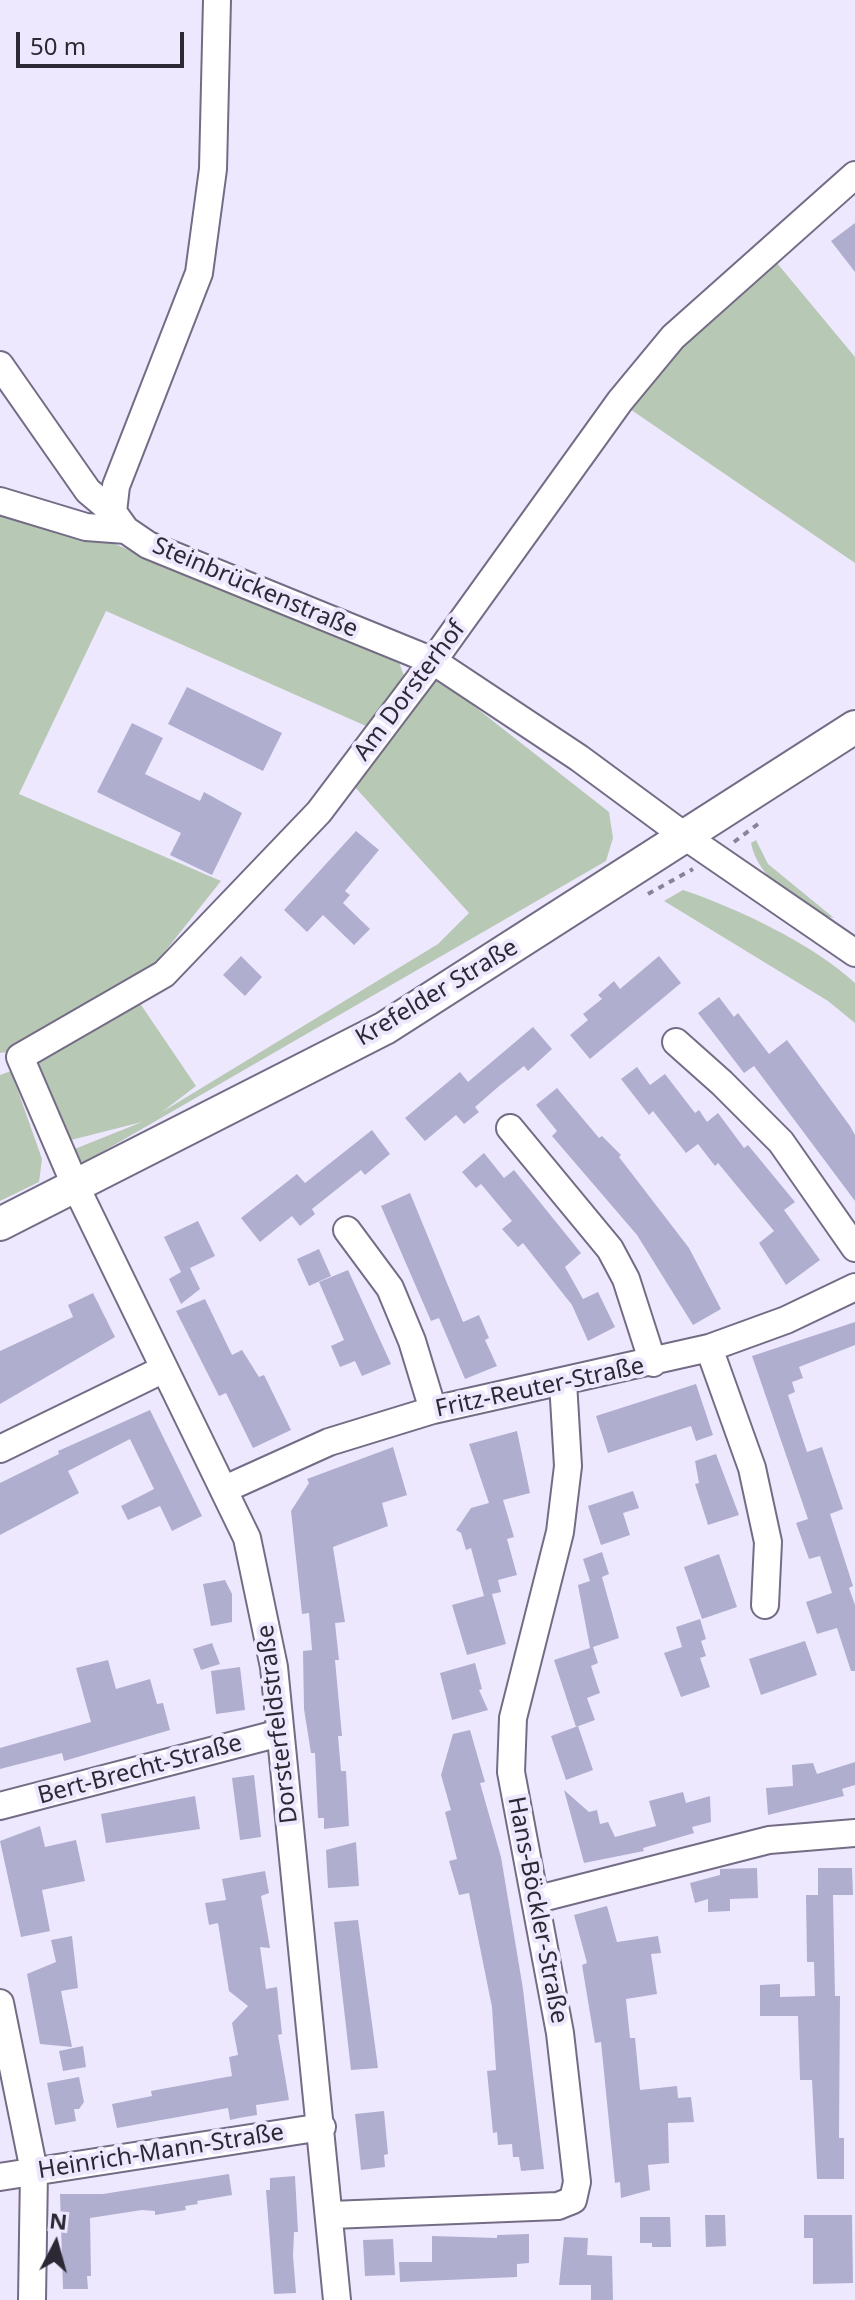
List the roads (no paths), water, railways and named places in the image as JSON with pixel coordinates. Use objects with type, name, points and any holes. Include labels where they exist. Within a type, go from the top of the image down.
[{"type":"main road","name":"Krefelder Straße","points":[[0,1224],[385,1028],[855,727]]},
{"type":"street","points":[[119,521],[116,486],[199,273],[213,169],[217,0]]},
{"type":"street","name":"Am Dorsterhof","points":[[76,1187],[20,1057],[164,974],[319,812],[433,661],[620,401],[673,337],[855,175]]},
{"type":"street","points":[[0,365],[88,491],[119,521]]},
{"type":"street","points":[[0,501],[86,527],[119,521]]},
{"type":"street","name":"Steinbrückenstraße","points":[[119,521],[148,545],[433,661],[579,758],[686,837],[855,953]]},
{"type":"street","points":[[676,1042],[781,1142],[855,1248]]},
{"type":"street","points":[[510,1128],[610,1249],[626,1279],[653,1363]]},
{"type":"street","name":"Dorsterfeldstraße","points":[[76,1187],[247,1538],[263,1605],[274,1667],[331,2215],[337,2300]]},
{"type":"street","points":[[347,1230],[390,1288],[412,1341],[433,1410]]},
{"type":"street","name":"Fritz-Reuter-Straße","points":[[225,1489],[329,1442],[433,1410],[709,1348],[786,1320],[855,1287]]},
{"type":"street","points":[[709,1348],[752,1468],[765,1527],[768,1542],[765,1605]]},
{"type":"street","points":[[0,1449],[164,1369]]},
{"type":"street","name":"Hans-Böckler-Straße","points":[[331,2215],[558,2206],[573,2200],[577,2182],[560,2033],[538,1899],[511,1772],[513,1718],[560,1532],[568,1466],[563,1382]]},
{"type":"street","name":"Bert-Brecht-Straße","points":[[0,1806],[280,1733]]},
{"type":"street","points":[[538,1899],[769,1840],[855,1833]]},
{"type":"street","points":[[0,2003],[34,2171],[32,2300]]},
{"type":"street","name":"Heinrich-Mann-Straße","points":[[0,2177],[322,2127]]}]
